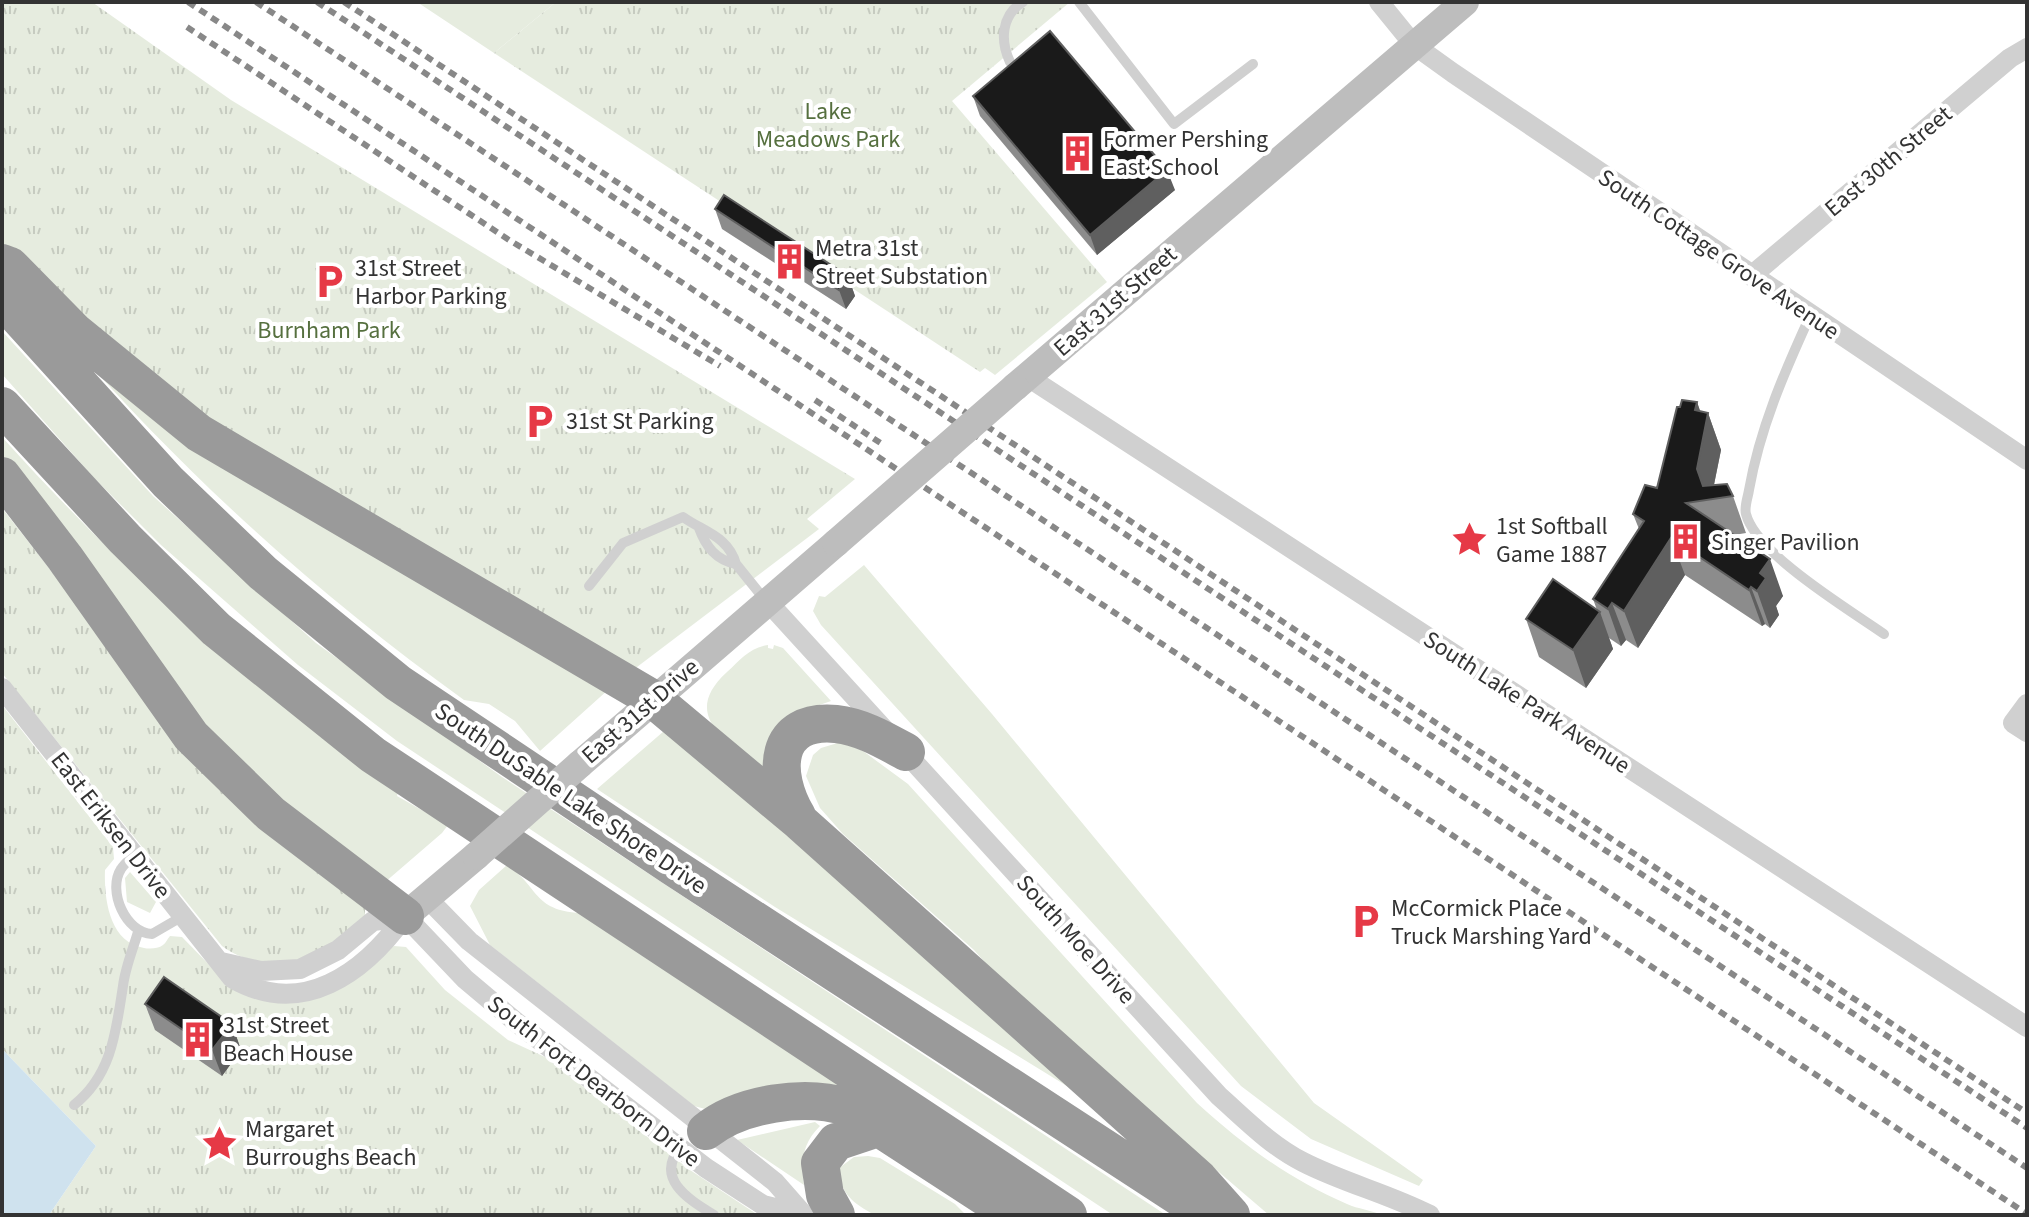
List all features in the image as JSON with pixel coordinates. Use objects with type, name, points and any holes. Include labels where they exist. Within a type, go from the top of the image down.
[{"type":"highway","points":[[2,263],[10,266],[75,332],[199,433],[653,699],[800,822],[1199,1179],[1231,1215]]},
{"type":"highway","name":"South DuSable Lake Shore Drive","points":[[2,299],[112,422],[200,513],[263,573],[398,683],[1207,1215]]},
{"type":"highway","points":[[2,406],[125,539],[216,629],[373,755],[1068,1215]]},
{"type":"highway","points":[[2,476],[65,558],[191,736],[222,769],[271,814],[416,907]]},
{"type":"highway","points":[[800,822],[780,781],[779,762],[785,747],[800,732],[817,724],[851,727],[906,752]]},
{"type":"highway","points":[[692,1139],[723,1117],[811,1100],[847,1107],[1013,1215]]},
{"type":"highway","points":[[836,1215],[825,1195],[820,1163],[836,1142],[878,1128]]},
{"type":"main road","name":"East 31st Street","points":[[767,601],[1465,2]]},
{"type":"main road","name":"East 31st Drive","points":[[416,907],[767,601]]},
{"type":"street","name":"South Cottage Grove Avenue","points":[[1379,2],[1414,45],[1810,316],[2027,460]]},
{"type":"street","name":"East 30th Street","points":[[1751,276],[2010,58],[2027,48]]},
{"type":"street","name":"South Lake Park Avenue","points":[[1021,382],[2027,1027]]},
{"type":"street","name":"South Moe Drive","points":[[767,601],[1219,1096],[1262,1134],[1300,1161],[1397,1198],[1430,1215]]},
{"type":"street","name":"East Eriksen Drive","points":[[2,688],[232,978],[246,987],[272,993],[307,994],[327,986],[363,962],[416,907]]},
{"type":"street","points":[[2020,728],[2027,704]]},
{"type":"street","name":"South Fort Dearborn Drive","points":[[416,907],[469,941],[763,1205],[804,1215]]},
{"type":"street","name":"South Fort Dearborn Drive","points":[[416,907],[465,979],[516,1022],[692,1139],[775,1182],[804,1215]]},
{"type":"lane","points":[[1010,62],[1002,34],[1007,19],[1023,2]]},
{"type":"lane","points":[[1079,2],[1174,124],[1253,64]]},
{"type":"lane","points":[[1810,316],[1786,367],[1757,447],[1745,513],[1758,535],[1802,577],[1884,634]]},
{"type":"lane","points":[[589,586],[623,543],[683,517],[699,528],[712,551],[723,561],[736,564],[767,601]]},
{"type":"lane","points":[[134,855],[121,867],[118,890],[125,915],[138,932],[152,934],[162,931],[183,916]]},
{"type":"lane","points":[[74,1105],[105,1068],[114,1046],[123,983],[138,932]]},
{"type":"lane","points":[[692,1139],[672,1162],[671,1178],[677,1191],[714,1215]]},
{"type":"lane","points":[[920,1153],[942,1185]]},
{"type":"green space","name":"Burnham Park","points":[[2,2],[92,2],[231,100],[855,479],[807,519],[819,529],[637,667],[628,669],[197,416],[2,245]]},
{"type":"green space","points":[[417,2],[556,2],[494,53]]},
{"type":"green space","name":"Lake Meadows Park","points":[[556,2],[1070,2],[952,101],[1107,282],[995,375],[985,368],[980,372],[494,53]]},
{"type":"green space","points":[[2,331],[153,496],[316,643],[502,777],[1166,1215],[1113,1215],[397,741],[298,665],[161,545],[94,478],[2,374]]},
{"type":"green space","points":[[74,347],[609,689],[540,751],[515,721],[489,704],[464,700],[308,578],[164,444]]},
{"type":"green space","points":[[2,437],[94,534],[190,625],[291,711],[398,792],[397,796],[448,825],[442,833],[384,883],[234,766],[2,462]]},
{"type":"green space","points":[[2,508],[81,609],[365,909],[365,917],[335,943],[312,956],[272,963],[246,958],[222,946],[2,673]]},
{"type":"green space","points":[[864,565],[992,714],[1314,1103],[1423,1180],[1419,1186],[1311,1139],[1241,1086],[821,625],[813,611],[819,596],[825,597]]},
{"type":"green space","points":[[768,645],[773,649],[774,645],[783,648],[831,701],[799,712],[764,773],[714,728],[708,716],[707,702],[713,688],[736,663],[751,651]]},
{"type":"green space","points":[[2,705],[113,847],[114,859],[105,870],[108,906],[116,928],[132,944],[154,948],[163,945],[170,936],[182,937],[227,983],[274,1000],[394,946],[406,947],[445,990],[508,1040],[545,1057],[690,1170],[758,1215],[49,1215],[96,1146],[2,1049]]},
{"type":"green space","points":[[664,731],[672,733],[1075,1091],[775,907],[597,789]]},
{"type":"green space","points":[[841,742],[863,751],[908,784],[1197,1103],[1214,1118],[1249,1147],[1306,1184],[1347,1204],[1382,1215],[1269,1215],[1019,1001],[974,950],[843,834],[820,808],[806,776],[813,755],[821,748]]},
{"type":"green space","points":[[507,865],[544,902],[564,911],[580,913],[864,1102],[709,1110],[694,1106],[490,945],[470,906],[479,890]]},
{"type":"green space","points":[[130,872],[156,902],[150,913],[127,902],[125,878]]},
{"type":"green space","points":[[815,1122],[820,1126],[809,1139],[804,1153],[804,1185],[737,1140]]},
{"type":"green space","points":[[854,1157],[880,1158],[955,1204],[966,1215],[875,1215],[867,1211],[845,1191],[839,1168]]},
{"type":"water","points":[[2,1049],[96,1146],[49,1215],[2,1215]]},
{"type":"building","name":"Former Pershing East School","points":[[1050,31],[1167,170],[1090,235],[973,96]]},
{"type":"building","points":[[724,195],[848,276],[839,290],[715,209]]},
{"type":"building","points":[[1682,400],[1697,402],[1695,410],[1708,413],[1697,469],[1703,486],[1727,484],[1733,496],[1686,503],[1770,559],[1760,573],[1766,578],[1757,591],[1751,587],[1749,590],[1671,538],[1624,611],[1612,603],[1608,609],[1593,599],[1644,521],[1633,514],[1645,485],[1657,488],[1677,407],[1680,407]]},
{"type":"building","points":[[1553,579],[1600,612],[1573,650],[1526,619]]},
{"type":"building","points":[[164,977],[232,1024],[212,1050],[145,1004]]},
{"type":"railway","points":[[188,2],[2027,1214]]},
{"type":"railway","points":[[256,2],[2027,1168]]},
{"type":"railway","points":[[317,2],[2027,1128]]},
{"type":"railway","points":[[344,2],[2027,1113]]},
{"type":"railway","points":[[187,27],[509,240],[720,366]]},
{"type":"railway","points":[[815,400],[885,446]]},
{"type":"place","name":"Former Pershing East School","points":[[1077,153]]},
{"type":"place","name":"Metra 31st Street Substation","points":[[789,262]]},
{"type":"place","name":"31st Street Harbor Parking","points":[[329,282]]},
{"type":"place","name":"31st St Parking","points":[[540,421]]},
{"type":"place","name":"1st Softball Game 1887","points":[[1470,540]]},
{"type":"place","name":"Singer Pavilion","points":[[1685,542]]},
{"type":"place","name":"McCormick Place Truck Marshing Yard","points":[[1365,922]]},
{"type":"place","name":"31st Street Beach House","points":[[197,1039]]},
{"type":"place","name":"Margaret Burroughs Beach","points":[[219,1143]]}]
